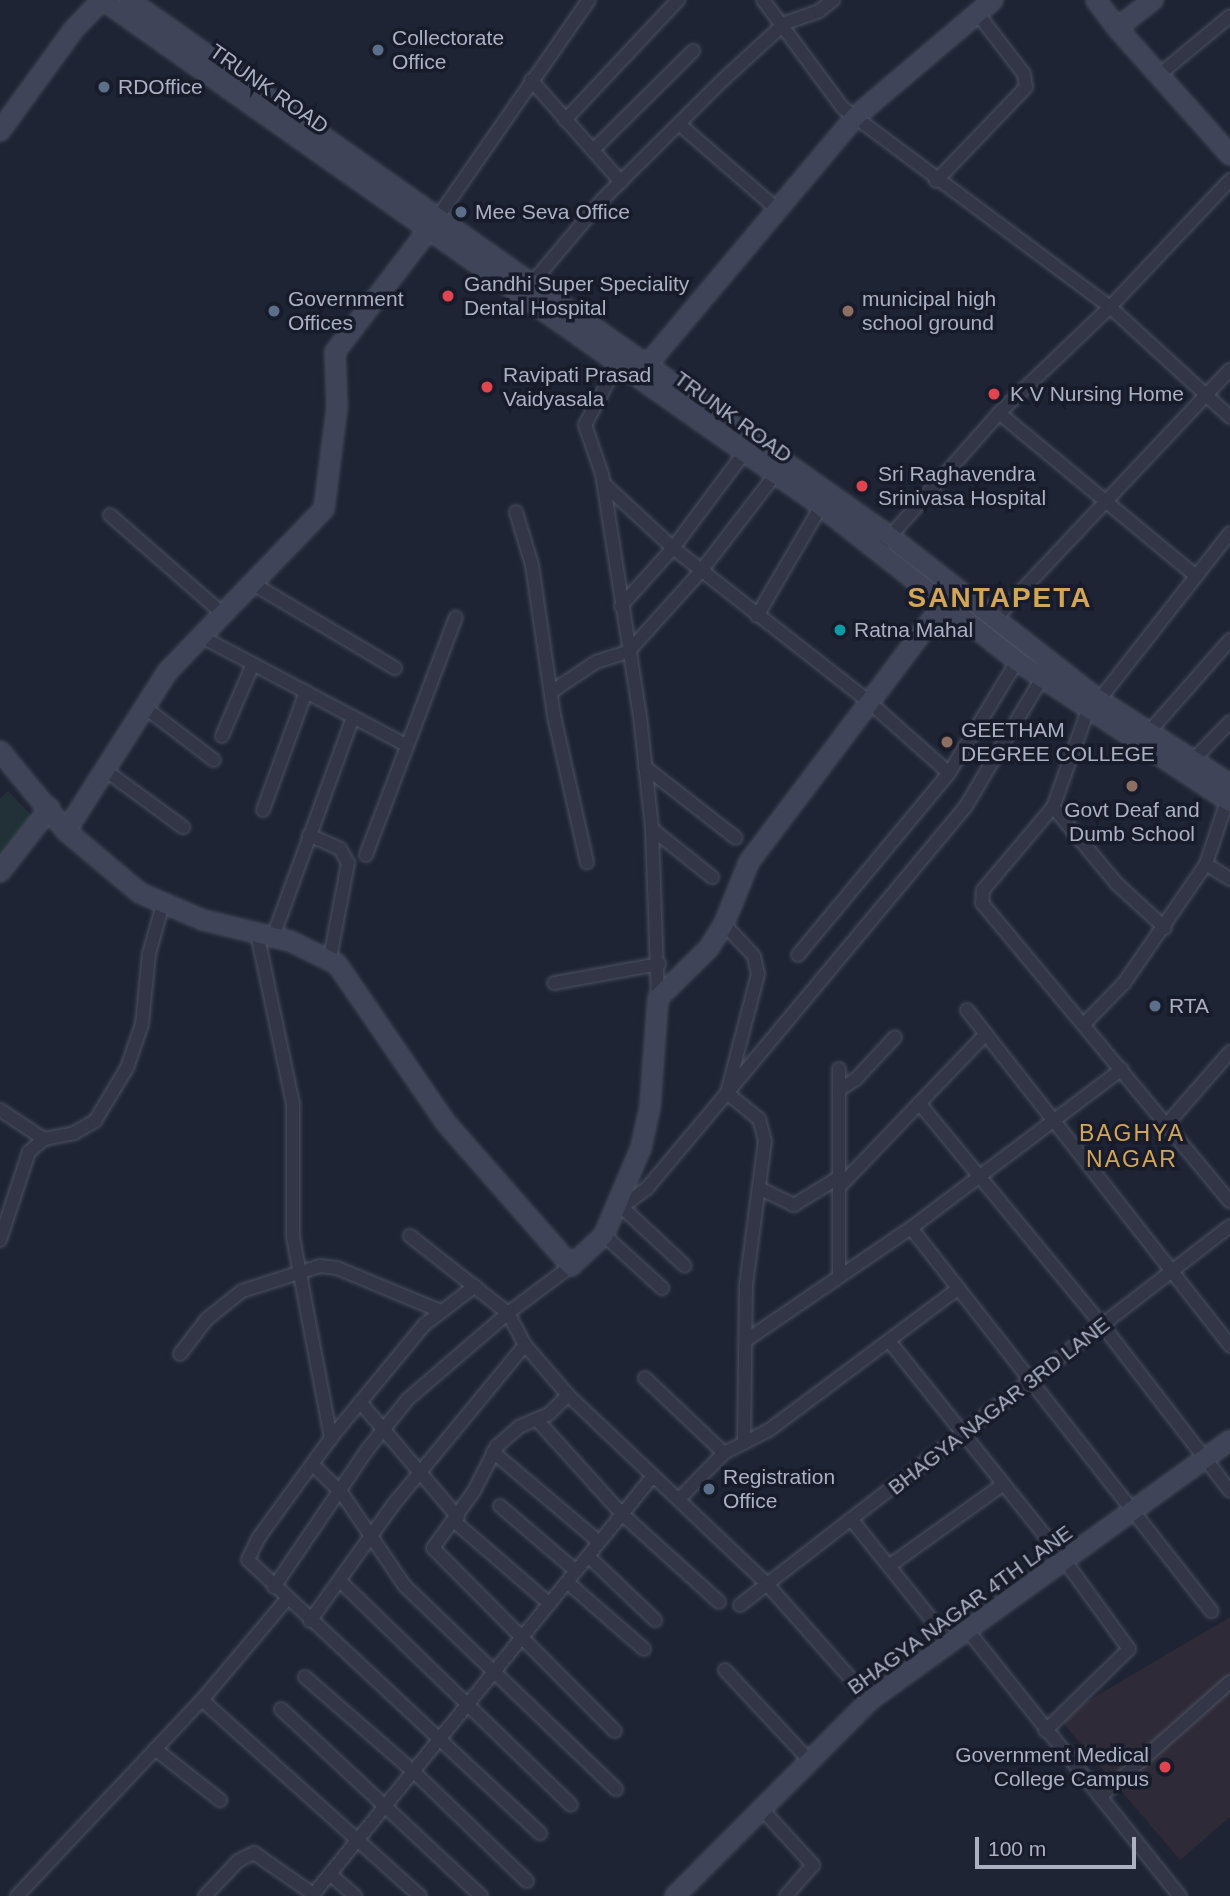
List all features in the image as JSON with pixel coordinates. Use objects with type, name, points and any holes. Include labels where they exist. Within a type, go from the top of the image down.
[{"type":"street","points":[[66,831],[143,706],[200,636],[255,585],[324,509],[337,408],[335,352],[434,223],[589,0]]},
{"type":"street","points":[[565,120],[678,0]]},
{"type":"street","points":[[763,0],[785,23],[844,108],[936,181],[1110,307],[1230,416]]},
{"type":"street","points":[[532,283],[621,182],[785,23],[819,11],[833,0]]},
{"type":"street","points":[[643,370],[855,117],[993,0]]},
{"type":"street","points":[[1096,0],[1117,28],[1230,155]]},
{"type":"street","points":[[1117,28],[1153,0]]},
{"type":"street","points":[[0,131],[57,51],[125,5],[434,223],[532,283],[643,370],[885,543],[955,588],[1094,705],[1148,733],[1192,761],[1229,794],[1206,864],[1165,928],[1124,983],[1085,1023]]},
{"type":"street","points":[[936,181],[1026,87],[1024,74],[977,13]]},
{"type":"street","points":[[1159,75],[1230,16]]},
{"type":"street","points":[[593,150],[693,51]]},
{"type":"street","points":[[531,80],[621,182]]},
{"type":"street","points":[[679,124],[778,210]]},
{"type":"street","points":[[885,543],[999,414],[1110,307],[1230,180]]},
{"type":"street","name":"TRUNK ROAD","points":[[434,223],[618,363],[643,370],[775,475],[821,506],[885,543],[944,603],[1017,661],[1042,678],[1094,705],[1229,794]]},
{"type":"street","points":[[618,363],[585,425],[604,484],[645,767],[652,829],[659,964],[650,1107],[621,1209]]},
{"type":"street","points":[[995,619],[1230,370]]},
{"type":"street","points":[[999,414],[1196,576]]},
{"type":"street","points":[[621,606],[673,548],[744,453]]},
{"type":"street","points":[[551,692],[596,663],[629,651],[701,571],[775,475]]},
{"type":"street","points":[[604,484],[673,548],[868,701],[949,773]]},
{"type":"street","points":[[757,616],[821,506]]},
{"type":"street","points":[[516,512],[531,565],[551,692],[587,862]]},
{"type":"street","points":[[110,515],[223,614]]},
{"type":"street","points":[[1230,533],[1094,705],[1053,807],[984,890],[982,903],[994,922],[1085,1023],[1230,1202]]},
{"type":"street","points":[[255,585],[395,668]]},
{"type":"street","points":[[658,998],[709,948],[724,924],[749,862],[830,758],[868,701],[955,588]]},
{"type":"street","points":[[366,855],[456,617]]},
{"type":"street","points":[[200,636],[407,745]]},
{"type":"street","points":[[1148,733],[1230,640]]},
{"type":"street","points":[[798,955],[949,773],[1017,661]]},
{"type":"street","points":[[222,736],[253,664]]},
{"type":"street","points":[[274,1587],[383,1430],[438,1370],[571,1266],[604,1235],[621,1209],[727,1093],[966,806],[1042,678]]},
{"type":"street","points":[[263,810],[306,692]]},
{"type":"street","points":[[143,706],[214,760]]},
{"type":"street","points":[[331,1438],[290,1211],[293,1104],[265,935],[309,835],[353,717]]},
{"type":"street","points":[[1192,761],[1230,722]]},
{"type":"street","points":[[4,763],[50,808],[66,831],[109,870],[163,904],[203,920],[265,935],[330,958],[350,978],[371,1018],[446,1123],[571,1266]]},
{"type":"street","points":[[645,767],[736,838]]},
{"type":"street","points":[[105,771],[183,827]]},
{"type":"street","points":[[1053,807],[1117,884],[1165,928]]},
{"type":"street","points":[[0,872],[50,808]]},
{"type":"street","points":[[652,829],[712,877]]},
{"type":"street","points":[[309,835],[340,849],[348,863],[330,958]]},
{"type":"street","points":[[1206,864],[1230,879]]},
{"type":"street","points":[[0,1240],[29,1152],[44,1139],[74,1133],[95,1121],[121,1080],[142,1024],[149,954],[163,904]]},
{"type":"street","points":[[724,924],[754,956],[758,974],[727,1093]]},
{"type":"street","points":[[554,983],[659,964]]},
{"type":"street","points":[[967,1010],[1170,1273],[1230,1346]]},
{"type":"street","points":[[761,1189],[794,1205],[841,1181],[986,1034]]},
{"type":"street","points":[[839,1090],[856,1079],[895,1037]]},
{"type":"street","points":[[1167,1124],[1230,1052]]},
{"type":"street","points":[[839,1069],[839,1275]]},
{"type":"street","points":[[748,1339],[911,1227],[1055,1123],[1122,1069]]},
{"type":"street","points":[[727,1093],[746,1106],[764,1129],[761,1189],[747,1272],[748,1339],[744,1443]]},
{"type":"street","points":[[919,1103],[1103,1326],[1230,1490]]},
{"type":"street","points":[[0,1110],[44,1139]]},
{"type":"street","points":[[621,1209],[685,1266]]},
{"type":"street","name":"BHAGYA NAGAR 3RD LANE","points":[[740,1605],[1230,1226]]},
{"type":"street","points":[[911,1227],[1135,1510],[1211,1611]]},
{"type":"street","points":[[604,1235],[663,1288]]},
{"type":"street","points":[[410,1236],[508,1313],[526,1345],[568,1395],[766,1583],[870,1700]]},
{"type":"street","points":[[180,1354],[227,1302],[242,1291],[329,1266],[438,1310]]},
{"type":"street","points":[[475,1286],[438,1310],[360,1402],[250,1550],[248,1560],[310,1621],[443,1737],[540,1833]]},
{"type":"street","points":[[679,1499],[724,1453],[769,1430],[959,1288]]},
{"type":"street","points":[[890,1341],[1065,1561],[1129,1649],[1045,1731]]},
{"type":"street","points":[[310,1621],[418,1474],[526,1345]]},
{"type":"street","points":[[645,1378],[724,1453]]},
{"type":"street","points":[[568,1395],[538,1421],[519,1427],[493,1452],[457,1519],[436,1540],[435,1551],[615,1731]]},
{"type":"street","points":[[360,1402],[457,1519],[550,1604]]},
{"type":"street","points":[[538,1421],[622,1514],[719,1602]]},
{"type":"street","name":"BHAGYA NAGAR 4TH LANE","points":[[675,1896],[807,1758],[870,1700],[969,1632],[1230,1440]]},
{"type":"street","points":[[493,1452],[599,1542]]},
{"type":"street","points":[[313,1465],[341,1492],[405,1586],[616,1789]]},
{"type":"street","points":[[205,1896],[238,1861],[254,1853],[312,1895],[388,1806],[653,1476]]},
{"type":"street","points":[[890,1566],[1002,1485]]},
{"type":"street","points":[[500,1506],[576,1571]]},
{"type":"street","points":[[851,1519],[951,1644]]},
{"type":"street","points":[[588,1556],[655,1620]]},
{"type":"street","points":[[341,1582],[571,1805]]},
{"type":"street","points":[[567,1582],[644,1649]]},
{"type":"street","points":[[18,1896],[202,1700],[287,1599]]},
{"type":"street","points":[[969,1632],[1045,1731],[1180,1896]]},
{"type":"street","points":[[726,1670],[807,1758]]},
{"type":"street","points":[[306,1677],[414,1772],[527,1881]]},
{"type":"street","points":[[1100,1797],[1230,1682]]},
{"type":"street","points":[[202,1700],[420,1896]]},
{"type":"street","points":[[281,1709],[388,1806],[481,1896]]},
{"type":"street","points":[[155,1749],[220,1800]]},
{"type":"street","points":[[760,1807],[813,1865],[786,1896]]},
{"type":"street","points":[[331,1875],[355,1896]]},
{"type":"shaded area","points":[[8,791],[42,826],[0,876],[0,799]]},
{"type":"shaded area","name":"Government Medical College Campus","points":[[1230,1617],[1230,1817],[1180,1860],[1059,1718]]},
{"type":"place","name":"Collectorate Office","points":[[378,50]]},
{"type":"place","name":"RDOffice","points":[[104,87]]},
{"type":"place","name":"Mee Seva Office","points":[[461,212]]},
{"type":"place","name":"Gandhi Super Speciality Dental Hospital","points":[[448,296]]},
{"type":"place","name":"Government Offices","points":[[274,311]]},
{"type":"place","name":"municipal high school ground","points":[[848,311]]},
{"type":"place","name":"Ravipati Prasad Vaidyasala","points":[[487,387]]},
{"type":"place","name":"K V Nursing Home","points":[[994,394]]},
{"type":"place","name":"Sri Raghavendra Srinivasa Hospital","points":[[862,486]]},
{"type":"place","name":"Ratna Mahal","points":[[840,630]]},
{"type":"place","name":"GEETHAM DEGREE COLLEGE","points":[[947,742]]},
{"type":"place","name":"Govt Deaf and Dumb School","points":[[1132,786]]},
{"type":"place","name":"RTA","points":[[1155,1006]]},
{"type":"place","name":"Registration Office","points":[[709,1489]]},
{"type":"place","name":"Government Medical College Campus","points":[[1165,1767]]},
{"type":"district","name":"SANTAPETA","points":[[1000,598]]},
{"type":"district","name":"BAGHYA NAGAR","points":[[1132,1146]]}]
